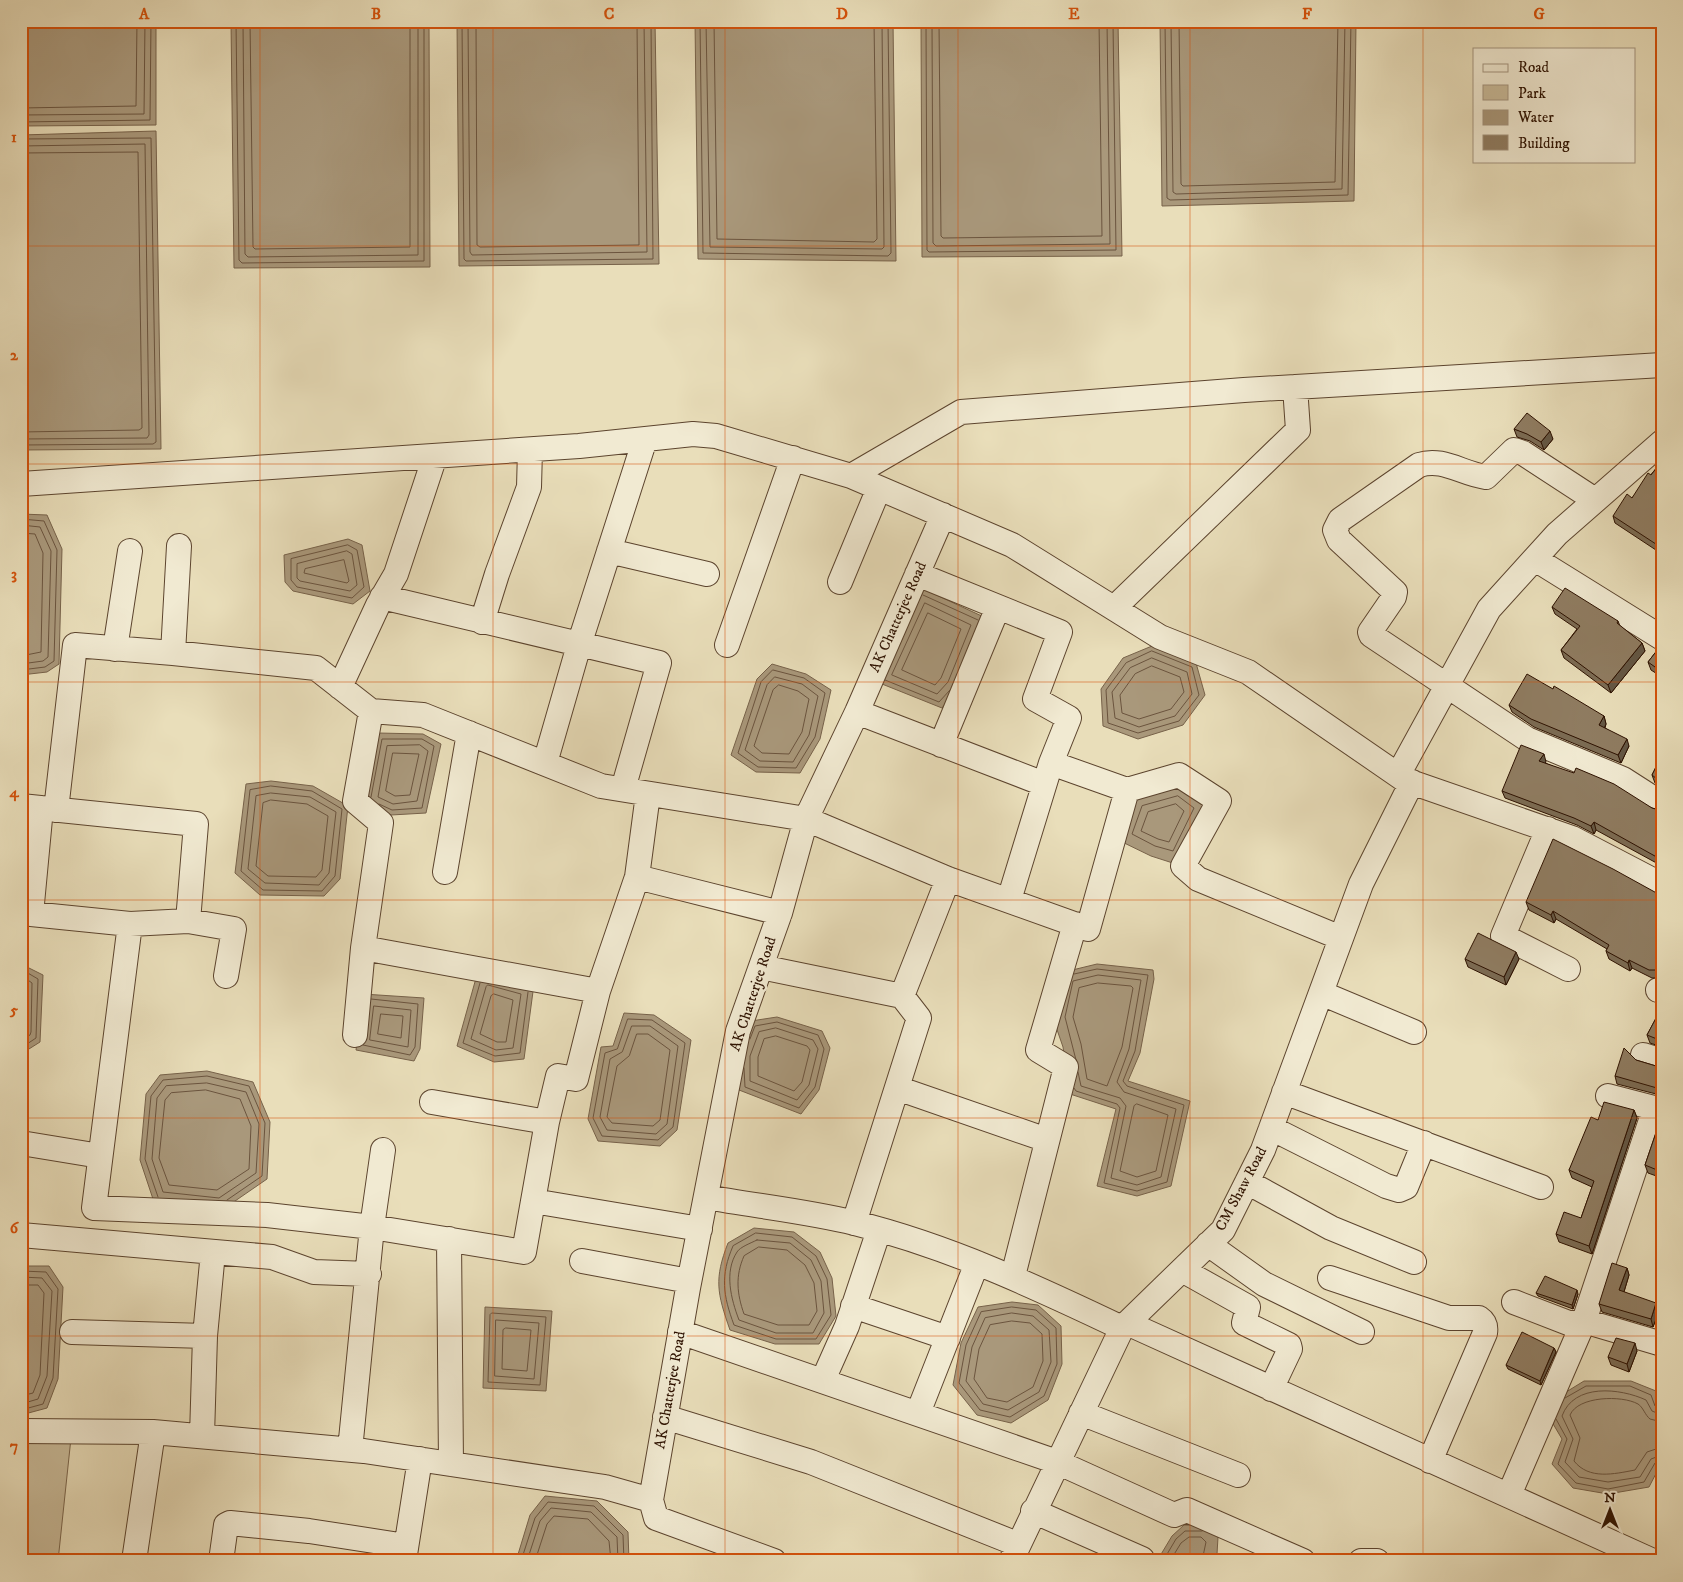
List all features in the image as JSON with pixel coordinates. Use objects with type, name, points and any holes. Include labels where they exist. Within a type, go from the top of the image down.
[{"type":"street","points":[[852,476],[962,412],[1295,387],[1662,365]]},
{"type":"street","points":[[1114,608],[1298,430],[1295,387]]},
{"type":"street","points":[[21,484],[530,450],[693,434],[716,436],[852,476],[1012,545],[1160,637],[1248,672],[1405,778],[1572,838],[1662,884]]},
{"type":"street","points":[[544,763],[579,645],[645,439]]},
{"type":"street","name":"CM Shaw Road","points":[[1014,1552],[1125,1326],[1223,1230],[1271,1128],[1361,884],[1405,778],[1447,685],[1489,610],[1557,534],[1662,442]]},
{"type":"street","points":[[482,622],[497,574],[530,487],[530,450]]},
{"type":"street","points":[[1595,500],[1523,453],[1514,450],[1486,477],[1440,462],[1429,462],[1420,465],[1340,520],[1335,530],[1339,540],[1395,592],[1394,597],[1370,632],[1371,635],[1527,739],[1624,778],[1662,804]]},
{"type":"street","points":[[340,687],[382,597],[396,574],[435,456]]},
{"type":"street","points":[[727,645],[793,458]]},
{"type":"street","points":[[840,582],[879,488]]},
{"type":"street","name":"AK Chatterjee Road","points":[[650,1500],[689,1281],[738,1031],[780,913],[806,819],[857,712],[943,515]]},
{"type":"street","points":[[173,653],[179,546]]},
{"type":"street","points":[[115,649],[130,551]]},
{"type":"street","points":[[609,551],[707,574]]},
{"type":"street","points":[[1534,559],[1662,638]]},
{"type":"street","points":[[917,574],[1060,632],[1035,699],[1070,718],[1048,774],[1009,900]]},
{"type":"street","points":[[382,597],[659,663],[623,789]]},
{"type":"street","points":[[941,745],[998,607]]},
{"type":"street","points":[[226,976],[234,928],[188,921],[130,924],[31,914],[40,808],[75,645],[316,668],[371,711],[424,715],[601,786],[806,819],[948,879],[1088,928],[1127,790]]},
{"type":"street","points":[[355,1034],[363,948],[381,822],[355,801],[371,711]]},
{"type":"street","points":[[857,712],[941,745],[1048,774],[1127,790],[1180,775],[1219,801],[1183,866],[1198,879],[1341,938]]},
{"type":"street","points":[[445,872],[469,733]]},
{"type":"street","points":[[130,924],[94,1208],[267,1215],[372,1228],[524,1252],[547,1122],[558,1076],[576,1078],[598,991],[637,877],[648,794]]},
{"type":"street","points":[[40,808],[196,824],[188,921]]},
{"type":"street","points":[[1548,829],[1503,936],[1568,969]]},
{"type":"street","points":[[637,877],[780,913]]},
{"type":"street","points":[[902,996],[948,879]]},
{"type":"street","points":[[1013,1276],[1066,1067],[1038,1050],[1075,924]]},
{"type":"street","points":[[363,948],[598,991]]},
{"type":"street","points":[[761,967],[902,996],[919,1018],[854,1223]]},
{"type":"street","points":[[1320,993],[1414,1032]]},
{"type":"street","points":[[897,1088],[1047,1140]]},
{"type":"street","points":[[1284,1092],[1540,1187]]},
{"type":"street","points":[[1509,1495],[1584,1321],[1658,1109],[1608,1096]]},
{"type":"street","points":[[432,1102],[547,1122]]},
{"type":"street","points":[[1271,1128],[1386,1186],[1399,1190],[1406,1187],[1424,1143]]},
{"type":"street","points":[[21,1143],[100,1156]]},
{"type":"street","points":[[350,1450],[369,1274],[372,1228],[383,1150]]},
{"type":"street","points":[[1247,1182],[1331,1228],[1414,1262]]},
{"type":"street","points":[[706,1197],[854,1223],[919,1242],[1013,1276],[1271,1389],[1654,1561]]},
{"type":"street","points":[[533,1201],[700,1229]]},
{"type":"street","points":[[823,1380],[854,1306],[879,1230]]},
{"type":"street","points":[[21,1235],[272,1257],[314,1272],[369,1274]]},
{"type":"street","points":[[448,1239],[451,1464]]},
{"type":"street","points":[[1208,1244],[1264,1284],[1362,1332]]},
{"type":"street","points":[[202,1436],[205,1336],[213,1252]]},
{"type":"street","points":[[582,1261],[689,1281]]},
{"type":"street","points":[[918,1414],[977,1263]]},
{"type":"street","points":[[1182,1270],[1248,1308],[1244,1323],[1289,1345],[1290,1349],[1271,1389]]},
{"type":"street","points":[[1330,1278],[1449,1318],[1479,1318],[1483,1321],[1486,1327],[1485,1334],[1430,1461]]},
{"type":"street","points":[[1514,1302],[1571,1324],[1584,1321],[1662,1344]]},
{"type":"street","points":[[854,1306],[948,1338]]},
{"type":"street","points":[[72,1332],[205,1336]]},
{"type":"street","points":[[680,1332],[1057,1462],[1174,1515],[1187,1510],[1303,1561]]},
{"type":"street","points":[[1081,1413],[1238,1475]]},
{"type":"street","points":[[665,1417],[811,1462],[1014,1552]]},
{"type":"street","points":[[21,1431],[153,1432],[350,1450],[605,1487],[650,1500],[656,1518],[772,1560]]},
{"type":"street","points":[[134,1561],[153,1432]]},
{"type":"street","points":[[221,1561],[226,1525],[230,1523],[309,1531],[405,1553],[420,1459]]},
{"type":"street","points":[[1033,1511],[1142,1559]]},
{"type":"street","points":[[1361,1561],[1377,1561]]},
{"type":"green space","points":[[21,1437],[71,1438],[58,1561],[21,1561]]},
{"type":"water","points":[[21,21],[156,21],[156,125],[21,126]]},
{"type":"water","points":[[231,21],[429,21],[430,267],[234,268]]},
{"type":"water","points":[[457,21],[655,21],[659,264],[459,266]]},
{"type":"water","points":[[695,21],[893,21],[896,261],[698,259]]},
{"type":"water","points":[[921,21],[1118,21],[1122,256],[922,257]]},
{"type":"water","points":[[1160,21],[1356,21],[1354,201],[1162,206]]},
{"type":"water","points":[[156,131],[161,449],[21,450],[21,135]]},
{"type":"water","points":[[21,514],[47,515],[62,549],[59,664],[47,672],[21,675]]},
{"type":"water","points":[[348,539],[362,545],[370,591],[353,604],[293,591],[285,582],[284,555]]},
{"type":"water","points":[[919,587],[986,618],[958,687],[942,708],[877,682]]},
{"type":"water","points":[[1152,646],[1196,663],[1205,695],[1183,725],[1138,739],[1103,726],[1101,689],[1123,658]]},
{"type":"water","points":[[772,664],[806,674],[831,690],[820,739],[800,773],[756,772],[731,755],[757,679]]},
{"type":"water","points":[[378,733],[423,734],[441,744],[426,813],[391,815],[364,803]]},
{"type":"water","points":[[271,781],[313,786],[348,806],[340,879],[324,896],[260,895],[235,873],[246,784]]},
{"type":"water","points":[[1180,784],[1209,803],[1179,865],[1151,856],[1116,839],[1134,797]]},
{"type":"water","points":[[21,964],[43,975],[40,1042],[21,1054]]},
{"type":"water","points":[[1097,964],[1153,970],[1154,979],[1140,1053],[1128,1081],[1190,1101],[1171,1186],[1137,1196],[1097,1186],[1116,1109],[1070,1094],[1063,1047],[1053,1018],[1064,972]]},
{"type":"water","points":[[478,971],[534,984],[524,1059],[494,1062],[457,1046]]},
{"type":"water","points":[[363,994],[424,998],[420,1049],[414,1061],[356,1050]]},
{"type":"water","points":[[624,1013],[654,1015],[691,1040],[677,1130],[660,1146],[598,1141],[588,1119],[601,1047],[613,1046]]},
{"type":"water","points":[[777,1017],[822,1031],[830,1048],[819,1090],[801,1114],[739,1090],[739,1054],[751,1021]]},
{"type":"water","points":[[207,1071],[253,1082],[270,1122],[267,1179],[222,1210],[154,1202],[140,1160],[146,1094],[160,1075]]},
{"type":"water","points":[[754,1228],[794,1232],[820,1252],[832,1278],[836,1316],[819,1344],[775,1344],[730,1330],[720,1296],[719,1277],[721,1267],[728,1243]]},
{"type":"water","points":[[21,1266],[49,1266],[63,1287],[58,1379],[47,1408],[21,1415]]},
{"type":"water","points":[[1012,1302],[1038,1305],[1061,1326],[1062,1364],[1048,1400],[1011,1423],[977,1415],[953,1385],[961,1343],[978,1307]]},
{"type":"water","points":[[485,1307],[552,1311],[546,1391],[483,1388]]},
{"type":"water","points":[[1584,1381],[1631,1381],[1656,1391],[1662,1411],[1662,1462],[1649,1487],[1608,1494],[1573,1488],[1552,1464],[1562,1439],[1549,1417],[1558,1397]]},
{"type":"water","points":[[545,1496],[597,1501],[628,1532],[629,1561],[516,1561],[530,1515]]},
{"type":"water","points":[[1184,1525],[1206,1526],[1218,1537],[1217,1554],[1212,1561],[1157,1561],[1172,1536]]},
{"type":"building","points":[[1527,413],[1550,431],[1541,442],[1514,429]]},
{"type":"building","points":[[1662,461],[1662,548],[1613,516],[1627,494],[1632,498],[1648,473],[1651,475]]},
{"type":"building","points":[[1565,588],[1618,621],[1617,623],[1642,643],[1608,685],[1561,650],[1580,626],[1552,607]]},
{"type":"building","points":[[1662,644],[1662,672],[1648,662]]},
{"type":"building","points":[[1527,674],[1553,689],[1554,686],[1604,716],[1599,725],[1627,739],[1618,755],[1531,719],[1509,705]]},
{"type":"building","points":[[1521,745],[1544,754],[1539,761],[1574,773],[1576,768],[1614,784],[1652,808],[1662,809],[1662,860],[1594,822],[1591,826],[1502,791]]},
{"type":"building","points":[[1662,755],[1662,783],[1652,775]]},
{"type":"building","points":[[1553,839],[1662,896],[1662,970],[1649,970],[1629,960],[1628,963],[1606,951],[1609,945],[1553,911],[1551,915],[1526,902]]},
{"type":"building","points":[[1478,933],[1516,952],[1504,977],[1465,959]]},
{"type":"building","points":[[1662,1007],[1662,1041],[1647,1035]]},
{"type":"building","points":[[1624,1048],[1636,1060],[1662,1066],[1662,1075],[1657,1088],[1615,1076]]},
{"type":"building","points":[[1604,1102],[1634,1110],[1589,1246],[1556,1234],[1564,1212],[1581,1218],[1594,1181],[1569,1170],[1591,1117],[1598,1120]]},
{"type":"building","points":[[1662,1115],[1662,1172],[1645,1165]]},
{"type":"building","points":[[1612,1263],[1627,1268],[1619,1290],[1656,1303],[1651,1319],[1599,1304]]},
{"type":"building","points":[[1545,1276],[1577,1290],[1572,1305],[1536,1293]]},
{"type":"building","points":[[1522,1332],[1554,1348],[1540,1381],[1506,1365]]},
{"type":"building","points":[[1616,1338],[1635,1343],[1627,1364],[1608,1357]]}]
